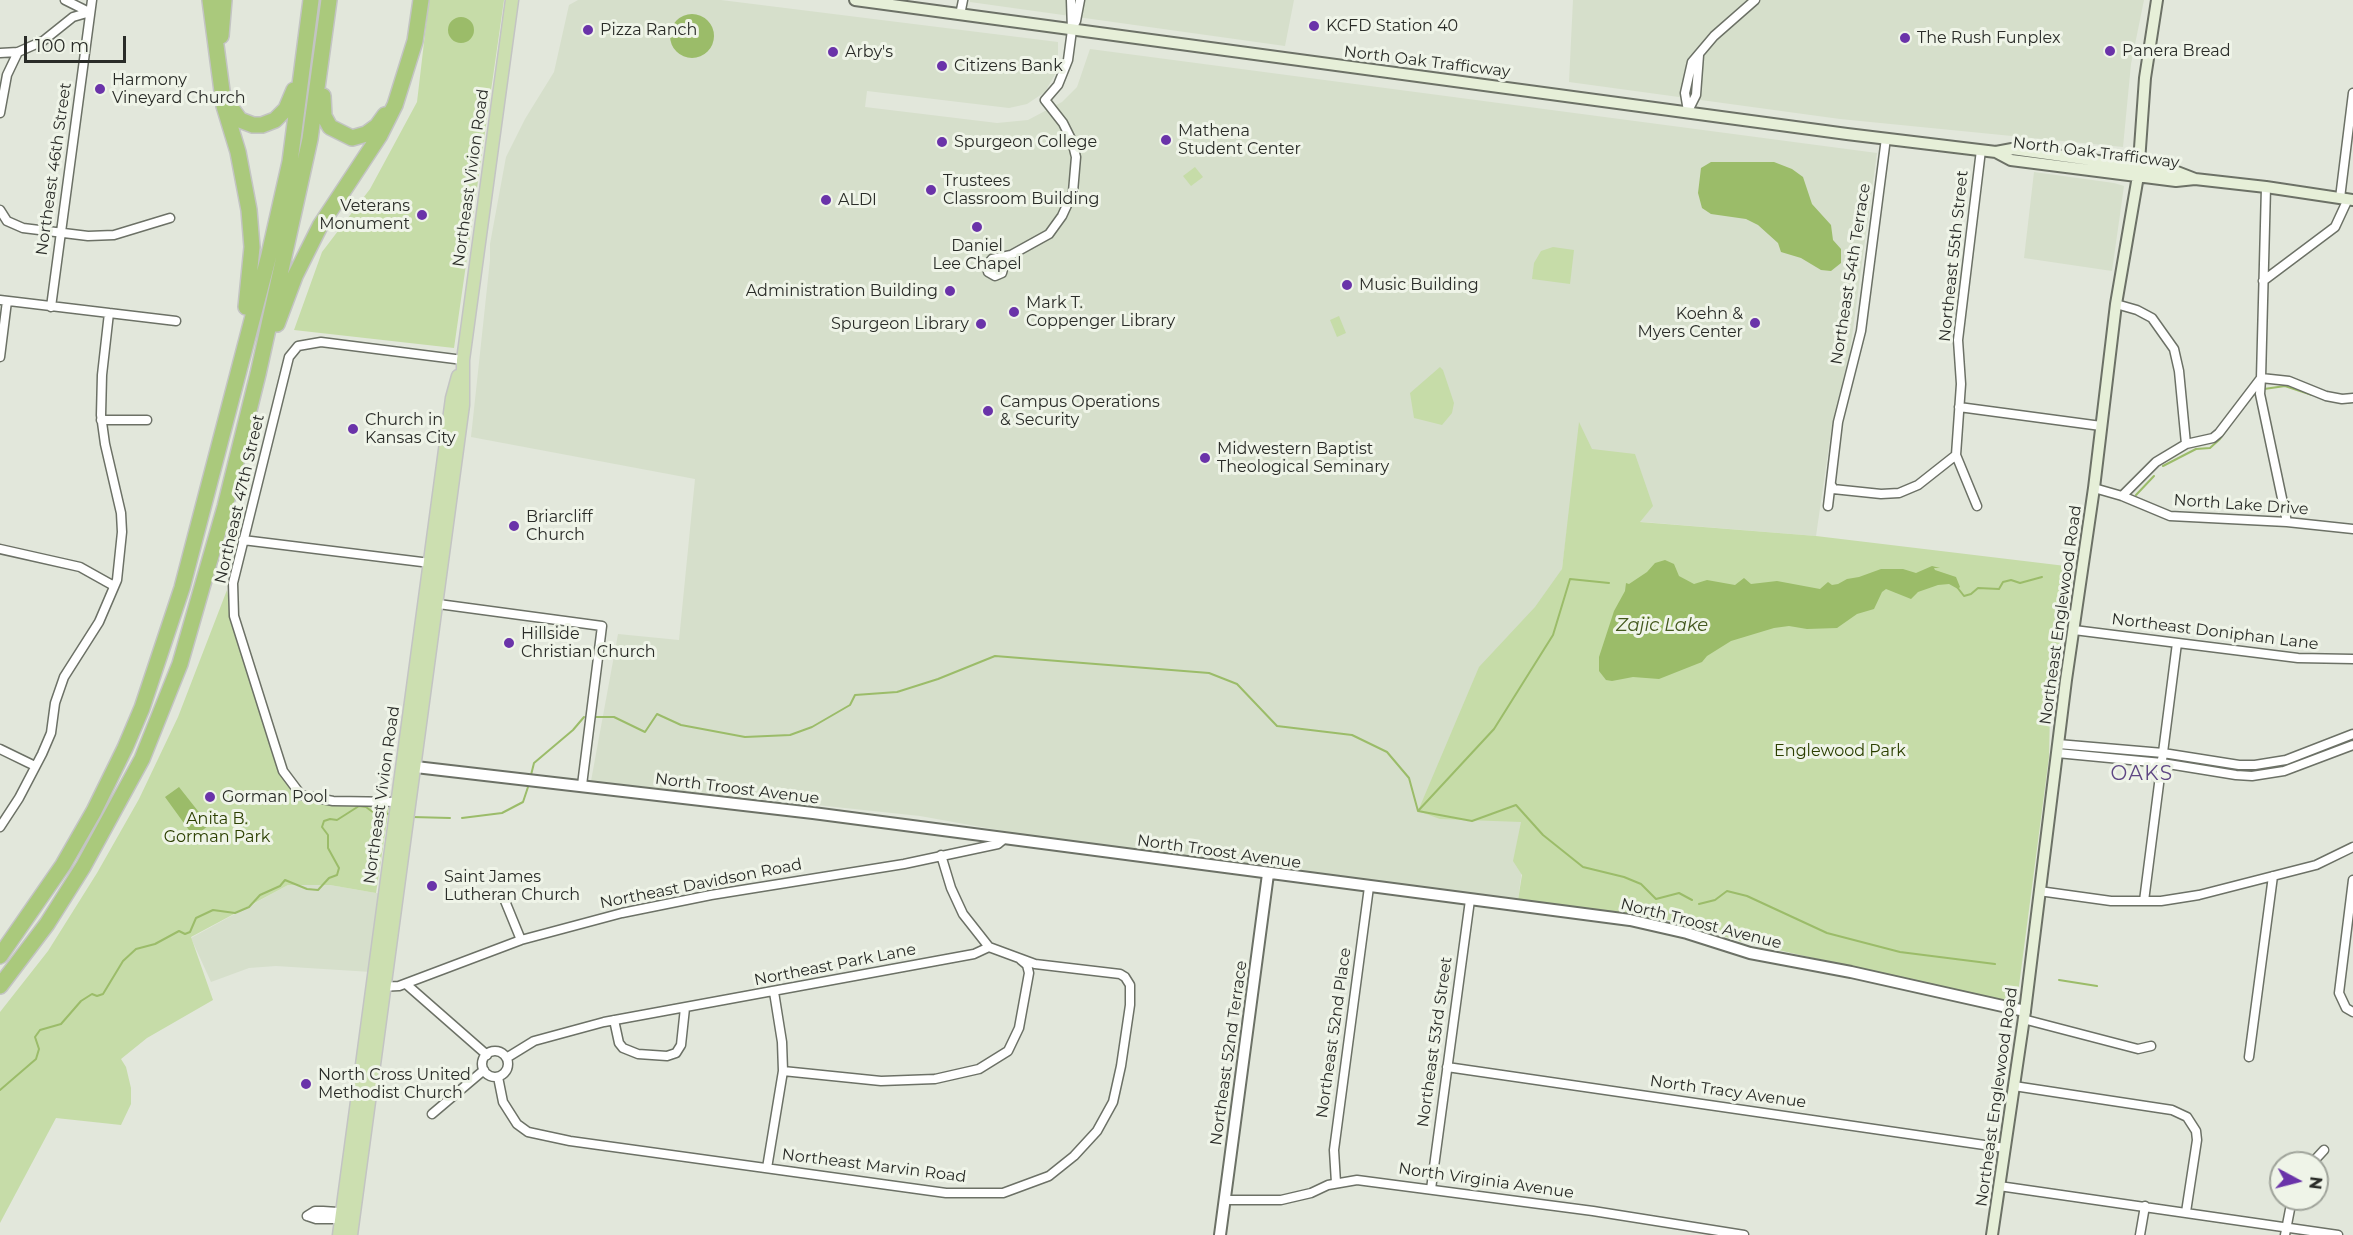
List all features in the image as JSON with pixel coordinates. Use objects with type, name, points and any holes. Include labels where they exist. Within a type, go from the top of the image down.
[{"type":"highway","points":[[210,0],[222,95],[238,152],[251,235],[249,291],[243,323],[243,350]]},
{"type":"highway","points":[[224,0],[221,32],[229,106],[234,114],[244,122],[257,125],[266,123],[275,120],[286,110],[294,90],[298,65],[307,38]]},
{"type":"highway","points":[[0,956],[63,865],[94,811],[142,708],[183,588],[269,255],[290,162],[311,0]]},
{"type":"highway","points":[[0,986],[47,924],[83,867],[142,759],[180,664],[225,507],[258,374],[310,139],[329,0]]},
{"type":"highway","points":[[321,57],[325,79],[322,109],[326,121],[337,132],[352,138],[366,134],[377,126],[386,114],[407,50],[412,27],[409,0]]},
{"type":"highway","points":[[258,374],[307,251],[335,202],[380,135],[395,105],[415,41],[421,0]]},
{"type":"main road","name":"North Oak Trafficway","points":[[855,0],[1886,138],[1996,152],[2012,149],[2139,172],[2177,172],[2194,179],[2347,199]]},
{"type":"main road","name":"Northeast Englewood Road","points":[[1992,1235],[2024,1015],[2116,304],[2139,172],[2145,78],[2157,0]]},
{"type":"main road","name":"Northeast Vivion Road","points":[[339,1235],[348,1216],[361,1162],[379,987],[430,603],[463,405],[463,360],[512,1]]},
{"type":"main road","name":"Northeast Vivion Road","points":[[430,603],[430,563],[452,399],[463,360]]},
{"type":"main road","name":"Northeast Vivion Road","points":[[351,1235],[348,1216],[351,1149],[379,987]]},
{"type":"main road","points":[[351,1149],[361,1162]]},
{"type":"street","points":[[65,0],[90,12]]},
{"type":"street","name":"Northeast 46th Street","points":[[51,307],[92,0]]},
{"type":"street","points":[[960,15],[963,0]]},
{"type":"street","points":[[1006,257],[1049,234],[1062,216],[1072,192],[1076,157],[1072,141],[1063,123],[1046,100],[1058,85],[1068,60],[1071,0]]},
{"type":"street","points":[[1071,30],[1076,21],[1080,0]]},
{"type":"street","points":[[1688,111],[1685,93],[1692,62],[1714,36],[1755,0]]},
{"type":"street","points":[[73,17],[74,6]]},
{"type":"street","points":[[8,72],[0,55],[18,52],[43,41],[73,17],[90,12]]},
{"type":"street","points":[[0,113],[8,72],[18,52]]},
{"type":"street","points":[[2263,280],[2335,227],[2347,199],[2353,93]]},
{"type":"street","name":"Northeast 54th Terrace","points":[[1828,506],[1838,422],[1861,331],[1886,138]]},
{"type":"street","name":"Northeast 55th Street","points":[[1977,506],[1956,455],[1961,384],[1958,340],[1981,150]]},
{"type":"street","points":[[2266,187],[2260,394],[2287,522]]},
{"type":"street","points":[[0,210],[7,221],[16,226],[88,236],[114,235],[170,218]]},
{"type":"street","points":[[0,357],[4,301],[176,321]]},
{"type":"street","points":[[2116,304],[2137,310],[2152,318],[2174,349],[2179,371],[2186,444]]},
{"type":"street","points":[[0,827],[51,733],[55,703],[64,677],[99,622],[114,586],[122,532],[121,513],[102,420],[102,375],[109,313]]},
{"type":"street","name":"Northeast 47th Street","points":[[403,803],[333,801],[301,795],[283,771],[234,616],[233,583],[289,357],[299,345],[321,342],[463,360]]},
{"type":"street","points":[[2261,378],[2289,381],[2326,396],[2342,399],[2353,398]]},
{"type":"street","points":[[2122,496],[2156,462],[2186,444],[2213,438],[2219,433],[2261,378]]},
{"type":"street","points":[[1959,407],[2101,426]]},
{"type":"street","points":[[102,420],[147,420]]},
{"type":"street","points":[[1832,486],[1833,489],[1852,491],[1899,493],[1918,485],[1956,455]]},
{"type":"street","name":"North Lake Drive","points":[[2094,488],[2122,496],[2170,516],[2287,522],[2353,529]]},
{"type":"street","points":[[243,540],[430,563]]},
{"type":"street","points":[[0,549],[80,567],[114,586]]},
{"type":"street","points":[[430,603],[602,626],[582,784]]},
{"type":"street","name":"Northeast Doniphan Lane","points":[[2074,630],[2298,658],[2353,659]]},
{"type":"street","points":[[2144,901],[2177,644]]},
{"type":"street","points":[[2058,748],[2163,753],[2239,765],[2271,763],[2301,756],[2353,734]]},
{"type":"street","points":[[2058,748],[2236,776],[2268,774],[2299,766],[2353,745]]},
{"type":"street","points":[[0,749],[35,766]]},
{"type":"street","name":"North Troost Avenue","points":[[408,766],[582,784],[1646,923],[1750,953],[1851,972],[2024,1015]]},
{"type":"street","name":"Northeast Davidson Road","points":[[379,987],[406,984],[521,940],[666,903],[904,864],[998,844],[1004,839]]},
{"type":"street","points":[[2039,891],[2111,901],[2161,901],[2199,895],[2316,865],[2353,847]]},
{"type":"street","points":[[783,1071],[881,1081],[935,1079],[979,1069],[1008,1051],[1019,1029],[1029,973],[1028,965],[1019,958],[990,947],[963,914],[951,888],[941,855]]},
{"type":"street","name":"Northeast 52nd Terrace","points":[[1220,1235],[1268,874]]},
{"type":"street","points":[[2249,1057],[2273,876]]},
{"type":"street","points":[[2353,880],[2339,993],[2346,1008],[2353,1012]]},
{"type":"street","name":"Northeast 52nd Place","points":[[1336,1183],[1334,1150],[1368,887]]},
{"type":"street","points":[[503,896],[521,940]]},
{"type":"street","name":"Northeast 53rd Street","points":[[1431,1189],[1470,900]]},
{"type":"street","name":"Northeast Park Lane","points":[[508,1057],[534,1041],[614,1020],[974,954],[990,947]]},
{"type":"street","name":"Northeast Marvin Road","points":[[498,1077],[500,1093],[507,1110],[517,1124],[528,1132],[570,1141],[960,1194],[1003,1193],[1049,1176],[1074,1156],[1097,1131],[1113,1102],[1130,1005],[1130,985],[1120,974],[1035,964],[1019,958]]},
{"type":"street","points":[[406,984],[487,1055]]},
{"type":"street","points":[[767,1168],[783,1071],[782,1042],[774,992]]},
{"type":"street","points":[[614,1020],[619,1043],[623,1048],[638,1054],[667,1056],[676,1053],[681,1045],[685,1008]]},
{"type":"street","points":[[2024,1015],[2138,1049],[2151,1046]]},
{"type":"street","points":[[500,1053],[508,1057],[507,1069],[498,1077],[491,1076],[484,1070],[482,1063],[487,1055],[500,1053]]},
{"type":"street","name":"North Tracy Avenue","points":[[1447,1067],[2005,1148]]},
{"type":"street","points":[[432,1114],[484,1070]]},
{"type":"street","points":[[2014,1086],[2172,1110],[2187,1117],[2196,1131],[2197,1140],[2186,1212]]},
{"type":"street","name":"North Virginia Avenue","points":[[1225,1200],[1281,1200],[1304,1195],[1336,1183],[1357,1180],[1744,1235]]},
{"type":"street","points":[[1999,1186],[2186,1212],[2285,1231],[2338,1235]]},
{"type":"street","points":[[2140,1235],[2145,1206]]},
{"type":"street","points":[[2285,1231],[2289,1211]]},
{"type":"shaded area","name":"Midwestern Baptist Theological Seminary","points":[[578,0],[721,0],[1058,42],[1058,69],[1045,92],[1027,104],[1009,108],[867,91],[865,107],[997,123],[1028,120],[1062,102],[1077,87],[1090,49],[1877,153],[1850,351],[1832,425],[1816,536],[1569,516],[1518,900],[1042,838],[920,816],[591,781],[618,634],[679,640],[695,479],[471,437],[490,244],[506,157],[525,119],[554,72],[569,5]]},
{"type":"shaded area","points":[[970,0],[1294,0],[1285,46],[970,2]]},
{"type":"shaded area","points":[[1573,0],[2144,0],[2131,64],[2123,147],[1840,119],[1569,82]]},
{"type":"shaded area","points":[[2034,172],[2124,186],[2112,271],[2024,258]]},
{"type":"shaded area","points":[[288,885],[330,885],[382,894],[371,972],[276,966],[249,968],[211,982],[191,938]]},
{"type":"green space","points":[[429,0],[504,0],[454,348],[294,330],[322,252],[370,189],[417,102]]},
{"type":"green space","points":[[1195,167],[1203,177],[1191,186],[1183,176]]},
{"type":"green space","points":[[1553,247],[1574,250],[1570,284],[1532,279],[1534,263],[1541,251]]},
{"type":"green space","points":[[1339,316],[1346,333],[1337,337],[1330,320]]},
{"type":"green space","points":[[1440,367],[1454,403],[1452,413],[1442,425],[1414,418],[1410,393]]},
{"type":"green space","name":"Englewood Park","points":[[1579,422],[1592,449],[1635,454],[1653,506],[1640,522],[1816,536],[2074,567],[2050,712],[2049,757],[2017,1001],[2009,1003],[1739,941],[1669,920],[1518,900],[1522,875],[1513,861],[1521,822],[1440,819],[1418,811],[1479,667],[1535,607],[1562,569]]},
{"type":"green space","name":"Anita B. Gorman Park","points":[[227,590],[233,623],[283,771],[301,795],[352,805],[389,808],[376,893],[330,885],[288,885],[191,937],[213,1000],[147,1038],[121,1059],[126,1067],[131,1088],[131,1104],[121,1125],[56,1118],[0,1223],[0,1012],[48,951],[97,873],[139,799],[178,717]]},
{"type":"water","points":[[692,14],[707,21],[714,36],[707,51],[692,58],[677,51],[670,36],[677,21]]},
{"type":"water","points":[[461,17],[470,21],[474,30],[470,39],[461,43],[452,39],[448,30],[452,21]]},
{"type":"water","points":[[1711,162],[1774,162],[1792,169],[1803,177],[1812,204],[1831,225],[1833,240],[1841,249],[1841,263],[1831,271],[1821,270],[1801,258],[1781,252],[1778,243],[1758,225],[1746,219],[1711,214],[1702,208],[1698,193],[1701,168]]},
{"type":"water","name":"Zajic Lake","points":[[1665,560],[1674,564],[1679,576],[1694,584],[1707,580],[1735,585],[1744,578],[1751,584],[1777,581],[1820,589],[1828,582],[1832,585],[1838,584],[1881,569],[1903,569],[1916,573],[1932,566],[1940,568],[1934,568],[1935,570],[1956,577],[1960,587],[1958,589],[1949,584],[1938,585],[1918,592],[1911,599],[1886,589],[1882,592],[1874,609],[1857,614],[1837,628],[1807,629],[1789,626],[1774,628],[1731,641],[1707,656],[1702,662],[1659,679],[1633,677],[1606,680],[1599,671],[1599,657],[1614,611],[1625,591],[1626,583],[1629,584],[1647,572],[1655,563]]},
{"type":"water","points":[[179,787],[209,825],[194,837],[165,797]]},
{"type":"waterway","points":[[2264,389],[2285,386],[2312,395]]},
{"type":"waterway","points":[[2344,403],[2353,402]]},
{"type":"waterway","points":[[2163,466],[2196,449],[2210,448],[2220,439],[2237,415]]},
{"type":"waterway","points":[[2136,495],[2154,476]]},
{"type":"waterway","points":[[1957,587],[1964,596],[1978,588],[1999,589],[2003,582],[2011,580],[2020,583],[2042,577]]},
{"type":"waterway","points":[[1418,811],[1494,729],[1553,635],[1570,579],[1609,583]]},
{"type":"waterway","points":[[596,717],[614,717],[645,732],[657,714],[681,725],[745,737],[790,735],[812,727],[850,705],[855,695],[897,692],[938,679],[995,656],[1209,673],[1237,684],[1277,726],[1352,735],[1387,752],[1409,778],[1418,811],[1472,821],[1516,805],[1543,835],[1583,867],[1624,877],[1641,884],[1656,899],[1679,893],[1692,900]]},
{"type":"waterway","points":[[531,775],[534,763],[573,730],[584,717]]},
{"type":"waterway","points":[[462,818],[502,813],[523,802],[529,784]]},
{"type":"waterway","points":[[0,1090],[36,1059],[39,1049],[35,1037],[40,1030],[61,1024],[81,1001],[92,994],[97,996],[103,994],[123,961],[136,949],[155,944],[179,931],[185,934],[190,932],[196,918],[213,910],[235,913],[249,907],[260,895],[280,886],[285,880],[307,889],[318,890],[329,878],[337,875],[339,868],[328,848],[328,835],[322,827],[324,821],[337,820],[359,806],[366,807],[374,813],[392,814]]},
{"type":"waterway","points":[[412,817],[450,818]]},
{"type":"waterway","points":[[1699,904],[1715,900],[1727,891],[1747,896],[1827,933],[1900,952],[1995,964]]},
{"type":"waterway","points":[[2059,980],[2097,986]]},
{"type":"place","name":"KCFD Station 40","points":[[1314,26]]},
{"type":"place","name":"Pizza Ranch","points":[[588,30]]},
{"type":"place","name":"The Rush Funplex","points":[[1905,38]]},
{"type":"place","name":"Panera Bread","points":[[2110,51]]},
{"type":"place","name":"Arby's","points":[[833,52]]},
{"type":"place","name":"Citizens Bank","points":[[942,66]]},
{"type":"place","name":"Harmony Vineyard Church","points":[[100,89]]},
{"type":"place","name":"Mathena Student Center","points":[[1166,140]]},
{"type":"place","name":"Spurgeon College","points":[[942,142]]},
{"type":"place","name":"Trustees Classroom Building","points":[[931,190]]},
{"type":"place","name":"ALDI","points":[[826,200]]},
{"type":"place","name":"Veterans Monument","points":[[422,215]]},
{"type":"place","name":"Daniel Lee Chapel","points":[[977,227]]},
{"type":"place","name":"Music Building","points":[[1347,285]]},
{"type":"place","name":"Administration Building","points":[[950,291]]},
{"type":"place","name":"Mark T. Coppenger Library","points":[[1014,312]]},
{"type":"place","name":"Koehn & Myers Center","points":[[1755,323]]},
{"type":"place","name":"Spurgeon Library","points":[[981,324]]},
{"type":"place","name":"Campus Operations & Security","points":[[988,411]]},
{"type":"place","name":"Church in Kansas City","points":[[353,429]]},
{"type":"place","name":"Midwestern Baptist Theological Seminary","points":[[1205,458]]},
{"type":"place","name":"Briarcliff Church","points":[[514,526]]},
{"type":"place","name":"Hillside Christian Church","points":[[509,643]]},
{"type":"place","name":"Gorman Pool","points":[[210,797]]},
{"type":"place","name":"Saint James Lutheran Church","points":[[432,886]]},
{"type":"place","name":"North Cross United Methodist Church","points":[[306,1084]]},
{"type":"district","name":"OAKS","points":[[2142,774]]}]
